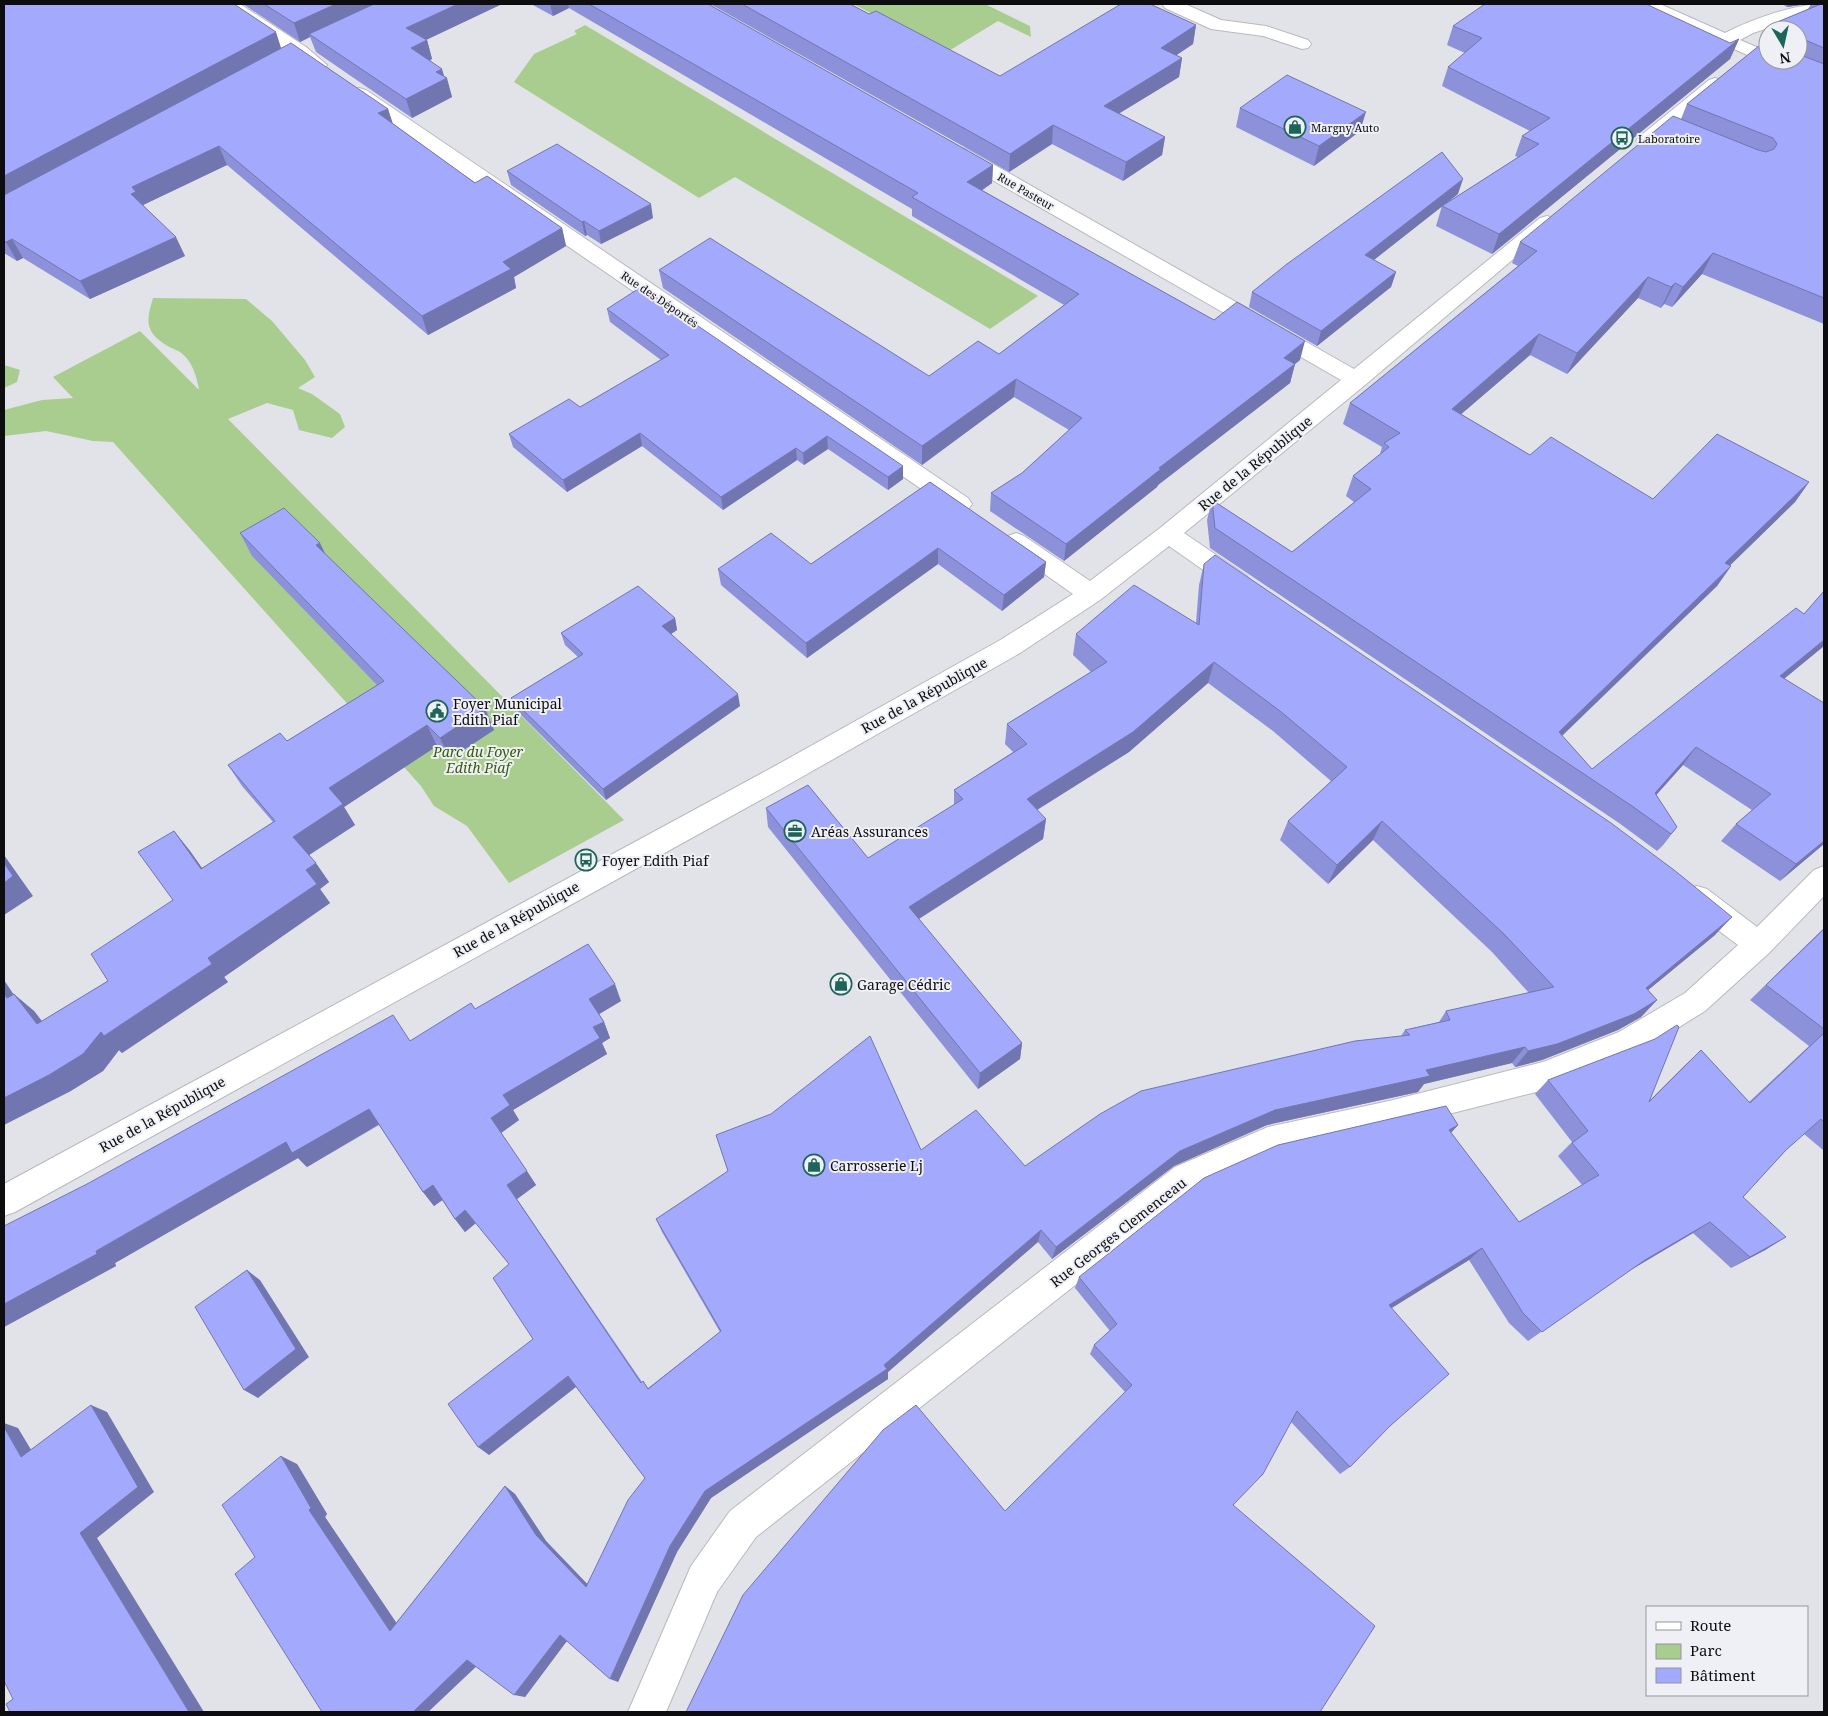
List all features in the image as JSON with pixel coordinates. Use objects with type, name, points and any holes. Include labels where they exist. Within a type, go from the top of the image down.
[{"type":"street","name":"Rue des Déportés","points":[[230,4],[972,513]]},
{"type":"street","points":[[1171,4],[1217,25],[1266,30],[1302,44]]},
{"type":"street","points":[[1630,154],[1669,131],[1758,62],[1726,40],[1646,4]]},
{"type":"street","points":[[1726,40],[1763,23],[1824,4]]},
{"type":"street","name":"Rue Pasteur","points":[[941,143],[1356,380]]},
{"type":"street","name":"Rue de la République","points":[[4,1201],[784,774],[1011,646],[1091,594],[1168,534],[1562,209]]},
{"type":"street","points":[[997,530],[1091,594]]},
{"type":"street","points":[[1168,534],[1258,595]]},
{"type":"street","name":"Rue Georges Clemenceau","points":[[647,1712],[704,1579],[742,1524],[1186,1178],[1268,1142],[1389,1115],[1544,1076],[1629,1042],[1695,1002],[1758,944],[1824,878]]},
{"type":"street","points":[[1680,885],[1758,944]]},
{"type":"green space","points":[[853,4],[985,4],[1030,26],[1031,37],[998,21],[947,52]]},
{"type":"green space","points":[[585,25],[1038,296],[990,329],[735,177],[699,198],[514,82],[534,54],[577,34],[574,31]]},
{"type":"green space","name":"Parc du Foyer Edith Piaf","points":[[153,298],[246,299],[272,321],[305,360],[315,377],[298,388],[312,394],[340,414],[345,427],[332,438],[299,430],[293,410],[267,403],[228,419],[624,820],[509,883],[467,826],[434,806],[421,786],[113,442],[93,441],[46,431],[4,436],[4,410],[42,400],[73,398],[53,377],[140,331],[199,390],[195,374],[188,359],[157,338],[150,328],[149,312]]},
{"type":"green space","points":[[4,365],[20,370],[17,382],[4,388]]},
{"type":"building","points":[[4,4],[234,4],[276,32],[4,176]]},
{"type":"building","points":[[264,4],[336,4],[294,23]]},
{"type":"building","points":[[374,4],[458,4],[406,28],[427,40],[411,48],[442,69],[436,72],[447,78],[406,99],[309,34]]},
{"type":"building","points":[[589,4],[708,4],[993,165],[967,182],[1214,320],[1237,302],[1305,341],[1284,358],[1295,364],[1159,468],[1161,469],[1066,544],[991,493],[1022,473],[1082,418],[1016,379],[922,446],[659,270],[710,238],[929,376],[978,341],[999,354],[1079,294],[912,197],[918,193]]},
{"type":"building","points":[[742,4],[850,4],[869,14],[876,11],[1000,76],[1121,4],[1150,4],[1196,25],[1161,48],[1182,58],[1104,106],[1165,137],[1126,162],[1053,125],[1010,154]]},
{"type":"building","points":[[1485,4],[1646,4],[1730,43],[1739,39],[1499,234],[1442,206],[1539,144],[1522,136],[1550,118],[1448,67],[1482,38],[1453,26]]},
{"type":"building","points":[[1824,4],[1824,48],[1808,41],[1808,20],[1782,20]]},
{"type":"building","points":[[291,43],[388,109],[378,113],[475,183],[487,176],[562,228],[503,262],[511,269],[422,316],[219,146],[132,187],[136,192],[131,194],[176,237],[80,281],[12,239],[4,241],[4,195]]},
{"type":"building","points":[[1758,47],[1758,70],[1808,70],[1808,58],[1824,64],[1824,298],[1713,253],[1683,287],[1675,283],[1671,287],[1648,277],[1577,353],[1539,334],[1452,409],[1530,455],[1551,437],[1653,499],[1717,434],[1809,482],[1725,563],[1731,566],[1559,732],[1592,769],[1796,608],[1804,614],[1824,591],[1824,640],[1780,676],[1824,703],[1824,841],[1796,864],[1736,824],[1771,794],[1696,747],[1655,793],[1677,827],[1671,834],[1632,806],[1215,528],[1212,500],[1292,552],[1371,489],[1353,476],[1389,447],[1384,443],[1400,433],[1350,403],[1537,251],[1520,242],[1673,116],[1758,150],[1766,152],[1774,149],[1777,144],[1773,138],[1687,104]]},
{"type":"building","points":[[1287,75],[1366,112],[1319,146],[1240,108]]},
{"type":"building","points":[[557,144],[651,204],[599,231],[584,221],[582,222],[507,171]]},
{"type":"building","points":[[1442,152],[1463,179],[1365,255],[1396,272],[1321,331],[1252,292],[1287,264]]},
{"type":"building","points":[[641,287],[903,466],[888,477],[827,436],[803,453],[796,448],[721,497],[640,433],[563,480],[509,434],[569,399],[580,407],[669,355],[607,309]]},
{"type":"building","points":[[930,482],[1046,562],[1004,595],[938,548],[806,643],[718,569],[771,533],[811,564]]},
{"type":"building","points":[[284,508],[320,543],[316,545],[485,708],[440,738],[427,725],[329,788],[343,804],[293,837],[316,863],[306,870],[317,884],[208,958],[212,964],[104,1036],[101,1032],[83,1054],[49,1075],[4,1098],[4,994],[7,998],[14,994],[37,1024],[108,981],[91,954],[173,900],[138,852],[174,831],[201,869],[275,821],[228,765],[280,733],[287,741],[384,681],[240,533]]},
{"type":"building","points":[[1215,555],[1611,823],[1674,870],[1732,917],[1646,988],[1657,1000],[1634,1014],[1557,1044],[1528,1051],[1525,1047],[1426,1070],[1430,1076],[1275,1110],[1180,1151],[1056,1247],[1041,1230],[884,1365],[887,1369],[705,1491],[670,1546],[610,1679],[560,1635],[514,1695],[467,1660],[413,1712],[322,1712],[235,1574],[255,1557],[222,1505],[281,1456],[311,1508],[309,1510],[390,1631],[505,1486],[536,1535],[586,1587],[628,1500],[645,1478],[568,1376],[478,1447],[448,1404],[533,1339],[493,1278],[509,1264],[465,1210],[455,1219],[433,1185],[423,1192],[369,1109],[292,1153],[286,1142],[96,1251],[97,1254],[4,1304],[4,1226],[87,1184],[393,1015],[410,1041],[471,1003],[475,1009],[588,944],[615,984],[589,999],[604,1022],[593,1027],[600,1038],[503,1095],[510,1105],[491,1118],[527,1171],[507,1185],[641,1383],[643,1381],[648,1389],[721,1331],[656,1219],[728,1171],[716,1135],[771,1114],[870,1036],[921,1150],[976,1110],[1025,1166],[1100,1114],[1141,1091],[1355,1041],[1410,1035],[1405,1030],[1450,1020],[1446,1011],[1554,987],[1504,934],[1382,821],[1337,865],[1288,821],[1347,767],[1280,711],[1214,662],[1133,732],[1027,799],[1046,819],[909,907],[1022,1043],[980,1073],[766,808],[808,785],[868,858],[963,799],[954,790],[1027,744],[1007,724],[1107,662],[1076,634],[1134,585],[1199,625],[1204,564]]},
{"type":"building","points":[[638,586],[675,618],[662,626],[738,694],[603,789],[511,698],[583,654],[561,633]]},
{"type":"building","points":[[4,863],[13,876],[4,883]]},
{"type":"building","points":[[1824,929],[1824,1029],[1766,985]]},
{"type":"building","points":[[1677,1025],[1679,1027],[1649,1102],[1701,1050],[1750,1103],[1824,1033],[1824,1122],[1821,1119],[1786,1150],[1743,1197],[1786,1237],[1750,1257],[1710,1222],[1645,1260],[1542,1332],[1523,1313],[1482,1248],[1389,1305],[1449,1374],[1390,1426],[1350,1467],[1297,1411],[1263,1474],[1233,1505],[1375,1626],[1320,1712],[686,1712],[743,1595],[883,1430],[916,1405],[1005,1511],[1132,1385],[1094,1345],[1117,1324],[1079,1277],[1204,1178],[1278,1145],[1446,1106],[1458,1125],[1449,1130],[1519,1222],[1599,1175],[1572,1143],[1588,1131],[1548,1080],[1655,1039]]},
{"type":"building","points":[[247,1270],[296,1349],[244,1390],[195,1307]]},
{"type":"building","points":[[91,1405],[138,1487],[80,1533],[189,1712],[10,1712],[6,1704],[13,1699],[4,1681],[4,1427],[21,1457]]},
{"type":"place","name":"Margny Auto","points":[[1295,127]]},
{"type":"place","name":"Laboratoire","points":[[1622,138]]},
{"type":"place","name":"Foyer Municipal Edith Piaf","points":[[437,711]]},
{"type":"place","name":"Aréas Assurances","points":[[795,831]]},
{"type":"place","name":"Foyer Edith Piaf","points":[[586,860]]},
{"type":"place","name":"Garage Cédric","points":[[841,984]]},
{"type":"place","name":"Carrosserie Lj","points":[[814,1165]]}]
